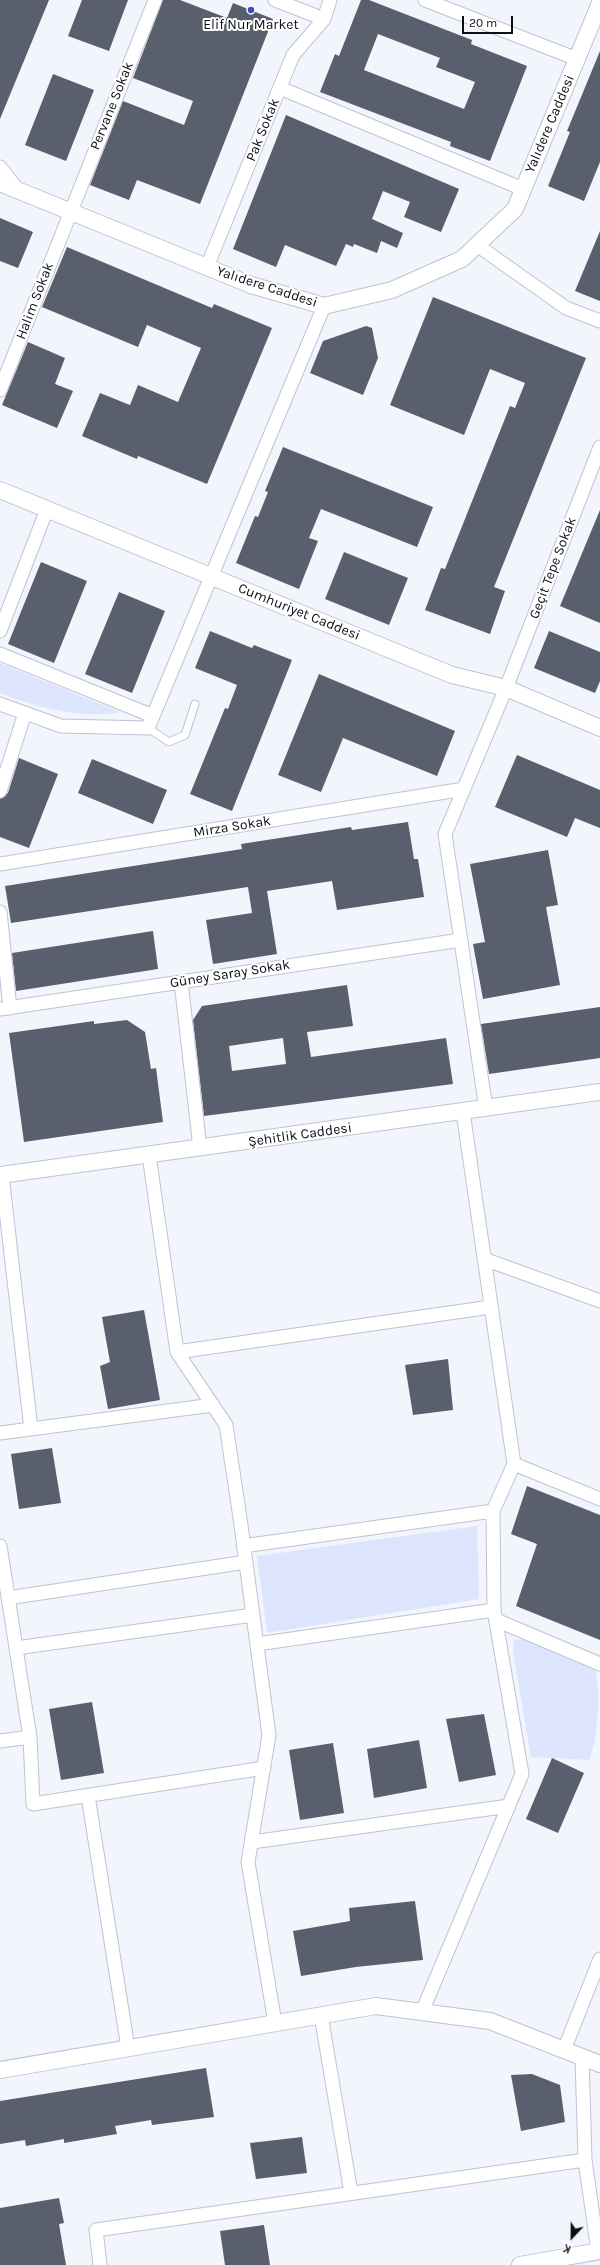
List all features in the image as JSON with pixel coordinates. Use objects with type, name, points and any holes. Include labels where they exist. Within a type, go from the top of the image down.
[{"type":"street","name":"Pervane Sokak","points":[[70,212],[155,0]]},
{"type":"street","points":[[275,0],[324,19]]},
{"type":"street","name":"Pak Sokak","points":[[207,267],[293,55],[324,19],[330,0]]},
{"type":"street","points":[[425,0],[577,59]]},
{"type":"street","name":"Yalıdere Caddesi","points":[[0,183],[251,285],[324,306],[392,290],[462,259],[515,209],[600,3]]},
{"type":"street","points":[[280,88],[523,189]]},
{"type":"street","points":[[0,167],[18,190]]},
{"type":"street","name":"Halim Sokak","points":[[0,390],[5,363],[70,212]]},
{"type":"street","points":[[477,245],[566,308],[600,321]]},
{"type":"street","points":[[0,704],[61,726],[148,728],[324,306]]},
{"type":"street","name":"Geçit Tepe Sokak","points":[[486,1109],[445,834],[506,688],[600,447]]},
{"type":"street","name":"Cumhuriyet Caddesi","points":[[0,490],[452,675],[506,688],[600,728]]},
{"type":"street","points":[[0,630],[48,510]]},
{"type":"street","points":[[0,654],[153,716]]},
{"type":"street","points":[[0,791],[25,713]]},
{"type":"street","name":"Mirza Sokak","points":[[0,864],[464,790]]},
{"type":"street","points":[[0,912],[5,1008]]},
{"type":"street","name":"Güney Saray Sokak","points":[[5,1008],[461,940]]},
{"type":"street","points":[[181,982],[200,1148]]},
{"type":"street","name":"Şehitlik Caddesi","points":[[1,1175],[600,1092]]},
{"type":"street","points":[[422,2012],[522,1774],[495,1615],[493,1510],[514,1464],[463,1112]]},
{"type":"street","points":[[149,1155],[177,1352],[226,1425],[269,1735],[248,1862],[276,2023]]},
{"type":"street","points":[[1,1175],[31,1429]]},
{"type":"street","points":[[484,1259],[600,1301]]},
{"type":"street","points":[[177,1352],[491,1307]]},
{"type":"street","points":[[0,1433],[213,1405]]},
{"type":"street","points":[[514,1464],[600,1498]]},
{"type":"street","points":[[243,1546],[493,1510]]},
{"type":"street","points":[[0,1546],[30,1737],[33,1804],[264,1768]]},
{"type":"street","points":[[8,1598],[246,1562]]},
{"type":"street","points":[[16,1648],[253,1615]]},
{"type":"street","points":[[257,1644],[495,1615],[600,1664]]},
{"type":"street","points":[[0,1741],[30,1737]]},
{"type":"street","points":[[88,1796],[128,2048]]},
{"type":"street","points":[[252,1842],[509,1806]]},
{"type":"street","points":[[564,2050],[600,1959]]},
{"type":"street","points":[[0,2070],[376,2006],[490,2021],[600,2064]]},
{"type":"street","points":[[321,2015],[351,2194]]},
{"type":"street","points":[[520,2265],[599,2251],[585,2160],[582,2057]]},
{"type":"street","points":[[100,2265],[96,2230],[585,2160]]},
{"type":"lane","points":[[148,728],[169,742],[185,735],[196,704]]},
{"type":"shaded area","points":[[0,663],[120,712],[89,714],[59,711],[0,693]]},
{"type":"shaded area","points":[[477,1526],[479,1599],[267,1633],[257,1556]]},
{"type":"shaded area","points":[[514,1639],[526,1640],[596,1671],[598,1716],[590,1760],[531,1757],[513,1652]]},
{"type":"building","points":[[0,0],[49,0],[0,119]]},
{"type":"building","points":[[82,0],[128,0],[109,51],[68,36]]},
{"type":"building","points":[[163,0],[180,0],[227,18],[233,3],[273,19],[200,204],[137,180],[129,200],[90,185],[123,101],[184,125],[193,101],[133,78]]},
{"type":"building","points":[[361,0],[369,0],[472,40],[471,44],[527,66],[490,161],[450,146],[451,142],[320,92],[335,54],[339,56]],"holes":[[[378,34],[440,58],[436,67],[475,82],[464,109],[364,70]]]},
{"type":"building","points":[[600,51],[600,162],[584,201],[548,186],[570,132],[567,131]]},
{"type":"building","points":[[53,74],[94,90],[66,161],[25,145]]},
{"type":"building","points":[[286,115],[459,189],[441,232],[404,217],[410,202],[383,191],[372,219],[403,233],[397,248],[381,241],[377,253],[354,244],[353,247],[346,244],[336,266],[285,245],[276,267],[233,249]]},
{"type":"building","points":[[0,218],[33,232],[18,268],[0,261]]},
{"type":"building","points":[[600,231],[600,301],[575,291]]},
{"type":"building","points":[[67,247],[212,308],[214,304],[272,328],[207,484],[138,456],[137,459],[82,436],[100,393],[130,405],[138,385],[178,402],[201,348],[147,325],[138,347],[42,307]]},
{"type":"building","points":[[433,297],[586,358],[494,587],[505,591],[490,634],[425,610],[441,568],[445,569],[510,406],[515,408],[525,383],[490,369],[464,435],[390,405]]},
{"type":"building","points":[[366,326],[372,328],[378,358],[363,395],[310,373],[323,341]]},
{"type":"building","points":[[28,342],[65,358],[55,384],[73,391],[57,428],[2,405]]},
{"type":"building","points":[[283,447],[433,507],[417,547],[321,509],[309,538],[318,541],[299,589],[236,563],[255,516],[258,517],[268,492],[265,491]]},
{"type":"building","points":[[600,510],[600,623],[560,606]]},
{"type":"building","points":[[344,552],[408,578],[389,625],[325,599]]},
{"type":"building","points":[[41,562],[87,581],[54,663],[8,644]]},
{"type":"building","points":[[119,592],[165,611],[132,693],[85,674]]},
{"type":"building","points":[[210,631],[252,648],[254,645],[292,660],[232,811],[190,794],[225,708],[228,709],[237,685],[195,668]]},
{"type":"building","points":[[549,631],[600,652],[600,681],[595,693],[534,668]]},
{"type":"building","points":[[319,674],[455,731],[437,776],[343,738],[321,792],[278,775]]},
{"type":"building","points":[[517,755],[600,790],[600,828],[575,818],[567,837],[495,807]]},
{"type":"building","points":[[19,758],[58,774],[29,848],[0,837],[0,799],[8,793]]},
{"type":"building","points":[[92,759],[167,790],[153,824],[78,793]]},
{"type":"building","points":[[408,822],[414,859],[418,859],[424,897],[337,910],[332,881],[267,891],[277,954],[213,964],[206,920],[252,913],[248,887],[11,923],[5,886],[242,849],[241,844],[351,827],[352,830]]},
{"type":"building","points":[[548,850],[558,905],[546,907],[560,985],[483,999],[473,944],[485,942],[470,864]]},
{"type":"building","points":[[153,931],[158,969],[16,991],[12,953]]},
{"type":"building","points":[[347,985],[353,1026],[307,1032],[311,1057],[446,1038],[453,1084],[204,1116],[193,1020],[202,1006]],"holes":[[[283,1038],[286,1064],[232,1071],[229,1046]]]},
{"type":"building","points":[[600,1007],[600,1058],[489,1074],[481,1024]]},
{"type":"building","points":[[127,1020],[145,1032],[151,1069],[156,1068],[163,1122],[24,1142],[9,1033],[94,1021],[94,1024]]},
{"type":"building","points":[[144,1310],[160,1400],[108,1409],[100,1366],[110,1362],[102,1317]]},
{"type":"building","points":[[448,1359],[453,1410],[413,1415],[405,1365]]},
{"type":"building","points":[[52,1448],[61,1503],[19,1509],[11,1454]]},
{"type":"building","points":[[527,1486],[600,1515],[600,1640],[516,1606],[537,1544],[511,1534]]},
{"type":"building","points":[[92,1702],[104,1773],[61,1780],[49,1709]]},
{"type":"building","points":[[484,1714],[496,1775],[459,1782],[446,1719]]},
{"type":"building","points":[[419,1740],[427,1788],[374,1798],[367,1749]]},
{"type":"building","points":[[333,1743],[344,1813],[300,1820],[289,1750]]},
{"type":"building","points":[[552,1758],[584,1773],[558,1833],[526,1819]]},
{"type":"building","points":[[415,1901],[423,1960],[356,1967],[301,1976],[293,1931],[350,1921],[349,1908]]},
{"type":"building","points":[[206,2068],[214,2117],[152,2125],[151,2120],[115,2126],[117,2134],[64,2143],[64,2139],[26,2146],[25,2140],[0,2144],[0,2101]]},
{"type":"building","points":[[532,2074],[560,2085],[565,2122],[521,2131],[511,2075]]},
{"type":"building","points":[[302,2137],[307,2173],[256,2179],[250,2143]]},
{"type":"building","points":[[59,2198],[64,2223],[59,2224],[66,2265],[0,2265],[0,2208]]},
{"type":"building","points":[[264,2225],[270,2265],[225,2265],[220,2231]]},
{"type":"place","name":"Elif Nur Market","points":[[251,10]]}]
